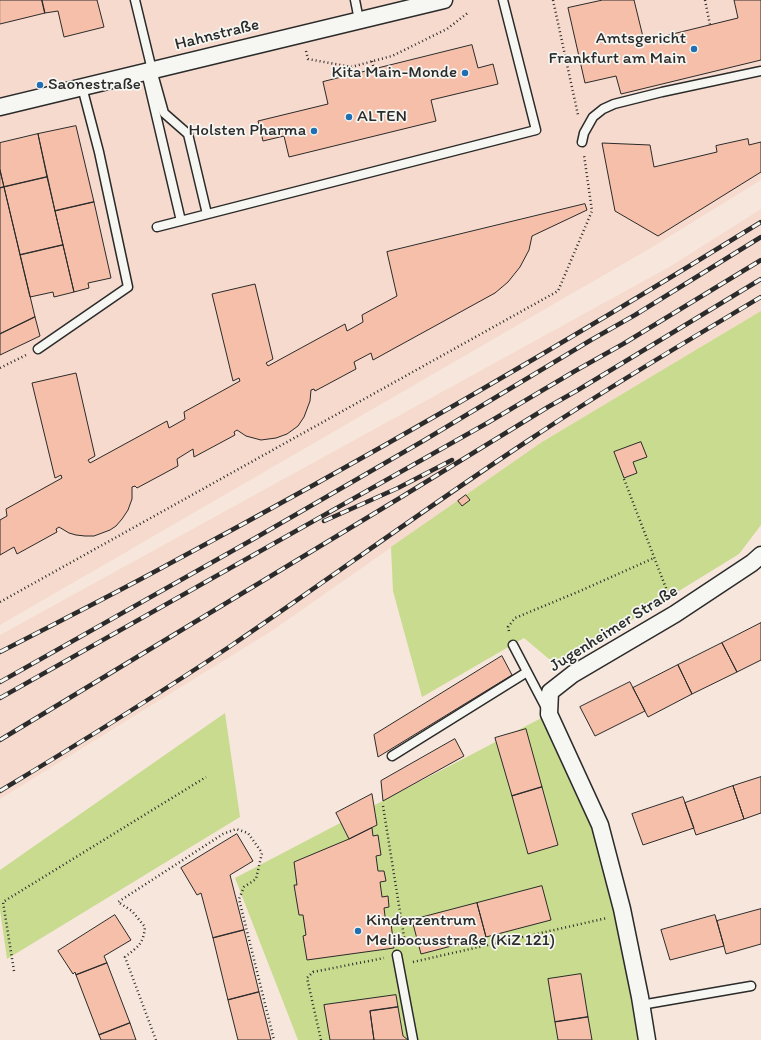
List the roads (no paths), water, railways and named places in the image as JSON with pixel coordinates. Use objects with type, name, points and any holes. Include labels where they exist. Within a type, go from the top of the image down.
[{"type":"street","name":"Hahnstraße","points":[[0,107],[444,0]]},
{"type":"street","name":"Jugenheimer Straße","points":[[647,1040],[622,909],[600,825],[549,714],[550,692],[573,674],[675,614],[752,563],[761,555]]},
{"type":"lane","points":[[135,0],[181,221]]},
{"type":"lane","points":[[355,0],[359,20]]},
{"type":"lane","points":[[157,227],[536,130],[503,0]]},
{"type":"lane","points":[[149,71],[164,113],[188,134],[208,214]]},
{"type":"lane","points":[[582,142],[584,133],[593,117],[603,109],[614,104],[761,71]]},
{"type":"lane","points":[[38,349],[128,287],[99,152],[82,87]]},
{"type":"lane","points":[[513,645],[549,714]]},
{"type":"lane","points":[[392,756],[527,672]]},
{"type":"lane","points":[[397,955],[413,1040]]},
{"type":"lane","points":[[641,1005],[751,986]]},
{"type":"railway","points":[[0,652],[243,524],[393,441],[615,311],[761,222]]},
{"type":"railway","points":[[0,682],[257,537],[423,441],[635,315],[761,237]]},
{"type":"railway","points":[[0,698],[489,422],[623,344],[761,260]]},
{"type":"railway","points":[[0,740],[761,279]]},
{"type":"railway","points":[[0,791],[117,720],[203,664],[560,419],[761,297]]},
{"type":"railway","points":[[324,521],[398,488],[452,460]]},
{"type":"place","name":"Amtsgericht Frankfurt am Main","points":[[694,49]]},
{"type":"place","name":"Kita Main-Monde","points":[[465,73]]},
{"type":"place","name":"Saonestraße","points":[[40,85]]},
{"type":"place","name":"ALTEN","points":[[349,117]]},
{"type":"place","name":"Holsten Pharma","points":[[314,131]]},
{"type":"place","name":"Kinderzentrum Melibocusstraße (KiZ 121)","points":[[358,931]]}]
